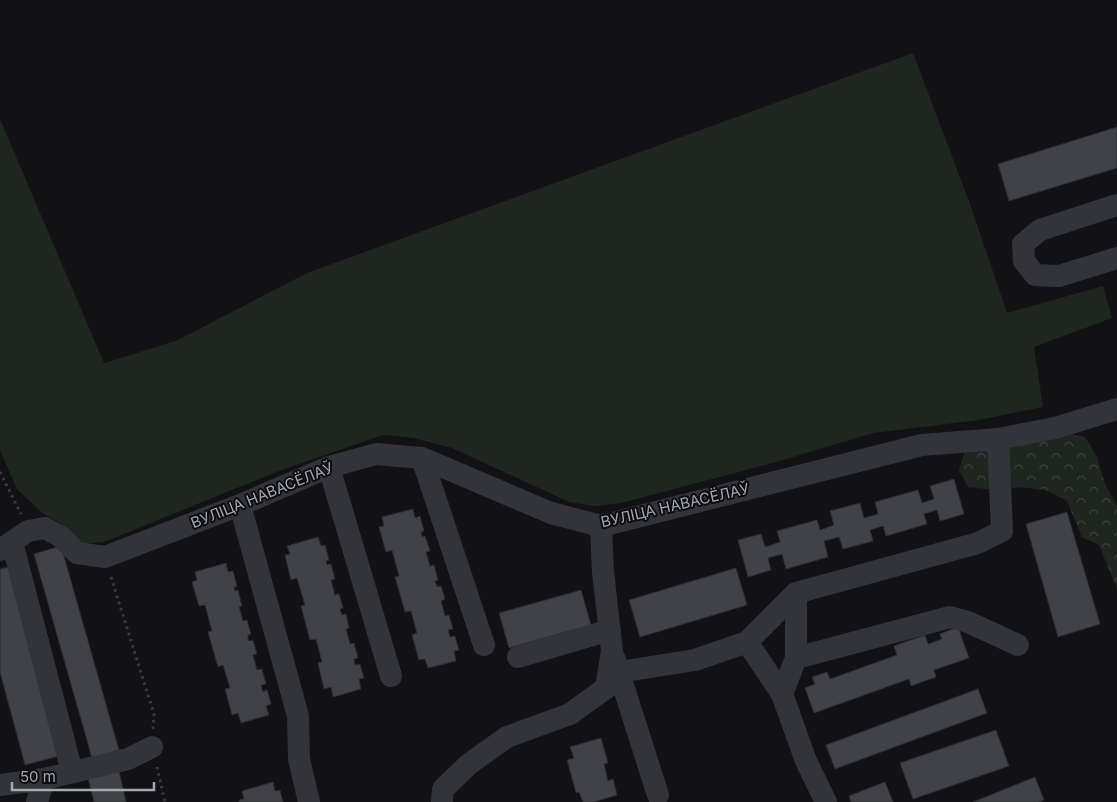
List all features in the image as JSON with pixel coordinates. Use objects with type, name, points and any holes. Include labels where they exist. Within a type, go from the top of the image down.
[{"type":"street","points":[[1117,205],[1040,230],[1023,244],[1024,261],[1035,275],[1059,276],[1117,258]]},
{"type":"street","name":"ВУЛІЦА НАВАСЁЛАЎ","points":[[105,557],[329,467],[376,454],[422,458],[551,514],[601,526],[922,445],[998,438],[1055,428],[1117,409]]},
{"type":"street","points":[[518,657],[614,651],[695,660],[747,642],[796,593],[978,542],[1002,531],[998,438]]},
{"type":"street","points":[[422,458],[484,644]]},
{"type":"street","points":[[329,467],[391,676]]},
{"type":"street","points":[[240,504],[298,716],[299,759],[309,802]]},
{"type":"street","points":[[601,526],[603,572],[614,651],[658,795]]},
{"type":"street","points":[[72,772],[13,541],[45,528],[61,537],[77,553],[105,557]]},
{"type":"street","points":[[782,694],[796,658],[796,593]]},
{"type":"street","points":[[796,658],[950,617],[968,622],[1018,645]]},
{"type":"street","points":[[747,642],[782,694],[806,761],[826,802]]},
{"type":"street","points":[[442,802],[443,790],[469,764],[507,738],[570,714],[606,688],[614,651]]},
{"type":"street","points":[[0,785],[44,779],[128,759],[152,747]]},
{"type":"street","points":[[37,802],[44,779]]},
{"type":"path","points":[[0,472],[13,541]]},
{"type":"path","points":[[105,557],[154,714],[152,747],[166,802]]},
{"type":"green space","points":[[913,53],[970,204],[1007,313],[1103,286],[1112,318],[1034,347],[1043,407],[979,420],[873,433],[776,462],[621,503],[594,506],[569,502],[452,448],[414,438],[383,435],[279,471],[104,542],[78,544],[68,537],[60,523],[41,512],[17,489],[0,450],[0,119],[104,363],[176,341],[307,273]]},
{"type":"green space","points":[[1063,432],[1085,437],[1097,457],[1105,484],[1117,506],[1117,589],[1099,545],[1082,537],[1067,501],[1046,490],[1019,487],[995,490],[968,487],[959,470],[965,451]]},
{"type":"building","points":[[1117,127],[1117,168],[1009,201],[998,164]]},
{"type":"building","points":[[954,479],[964,514],[940,521],[937,510],[924,514],[927,524],[886,536],[883,526],[870,530],[873,541],[843,549],[839,537],[824,541],[828,557],[786,569],[782,554],[768,558],[771,570],[748,577],[738,540],[761,534],[765,547],[780,542],[777,531],[817,520],[820,530],[834,525],[830,511],[860,503],[864,518],[878,514],[875,502],[918,490],[922,503],[934,499],[930,486]]},
{"type":"building","points":[[413,509],[415,518],[420,516],[424,531],[421,532],[422,537],[425,536],[430,551],[426,552],[430,566],[434,565],[438,580],[435,581],[437,587],[441,586],[445,599],[441,601],[445,616],[449,615],[453,629],[448,630],[450,637],[455,636],[459,650],[454,651],[456,661],[428,668],[425,659],[419,660],[412,635],[417,633],[411,611],[405,612],[395,577],[399,576],[392,550],[386,552],[379,527],[384,526],[382,517]]},
{"type":"building","points":[[1067,512],[1100,624],[1058,637],[1026,524]]},
{"type":"building","points":[[318,537],[321,546],[325,545],[329,560],[326,561],[327,565],[331,564],[335,579],[331,580],[335,595],[339,594],[343,608],[340,609],[342,615],[346,614],[349,628],[346,629],[350,644],[354,643],[358,658],[354,659],[355,665],[360,664],[364,678],[359,679],[361,689],[333,697],[331,687],[324,689],[318,663],[322,662],[316,639],[310,640],[301,606],[305,605],[297,578],[291,580],[285,555],[290,554],[287,546]]},
{"type":"building","points":[[61,546],[119,750],[92,758],[34,554]]},
{"type":"building","points":[[226,563],[228,572],[233,571],[237,586],[234,587],[235,591],[238,590],[242,606],[239,607],[243,621],[247,620],[251,634],[248,635],[248,639],[249,641],[253,640],[257,654],[253,655],[257,670],[262,669],[266,684],[261,685],[263,692],[267,690],[271,704],[266,706],[269,715],[241,723],[238,713],[232,715],[225,689],[230,688],[223,665],[218,667],[208,632],[212,631],[205,605],[199,606],[192,582],[197,580],[195,572]]},
{"type":"building","points":[[8,567],[59,756],[25,765],[0,672],[0,569]]},
{"type":"building","points":[[736,568],[747,605],[640,637],[629,600]]},
{"type":"building","points":[[581,590],[591,625],[509,648],[499,613]]},
{"type":"building","points":[[958,627],[969,658],[934,670],[936,677],[911,686],[909,679],[814,713],[805,688],[815,684],[812,677],[827,672],[830,679],[897,655],[894,646],[925,635],[928,644],[942,639],[940,634]]},
{"type":"building","points":[[978,689],[987,713],[835,769],[826,745]]},
{"type":"building","points":[[996,730],[1009,766],[913,799],[900,763]]},
{"type":"building","points":[[601,738],[608,763],[604,764],[608,781],[613,779],[617,795],[594,802],[583,802],[579,792],[576,793],[567,760],[574,758],[570,747]]},
{"type":"building","points":[[119,771],[126,802],[94,802],[88,778]]},
{"type":"building","points":[[1035,777],[1044,800],[1039,802],[973,802]]},
{"type":"building","points":[[273,782],[275,791],[280,790],[283,802],[239,802],[239,800],[244,799],[242,791]]},
{"type":"building","points":[[885,782],[893,802],[851,802],[849,796]]}]
